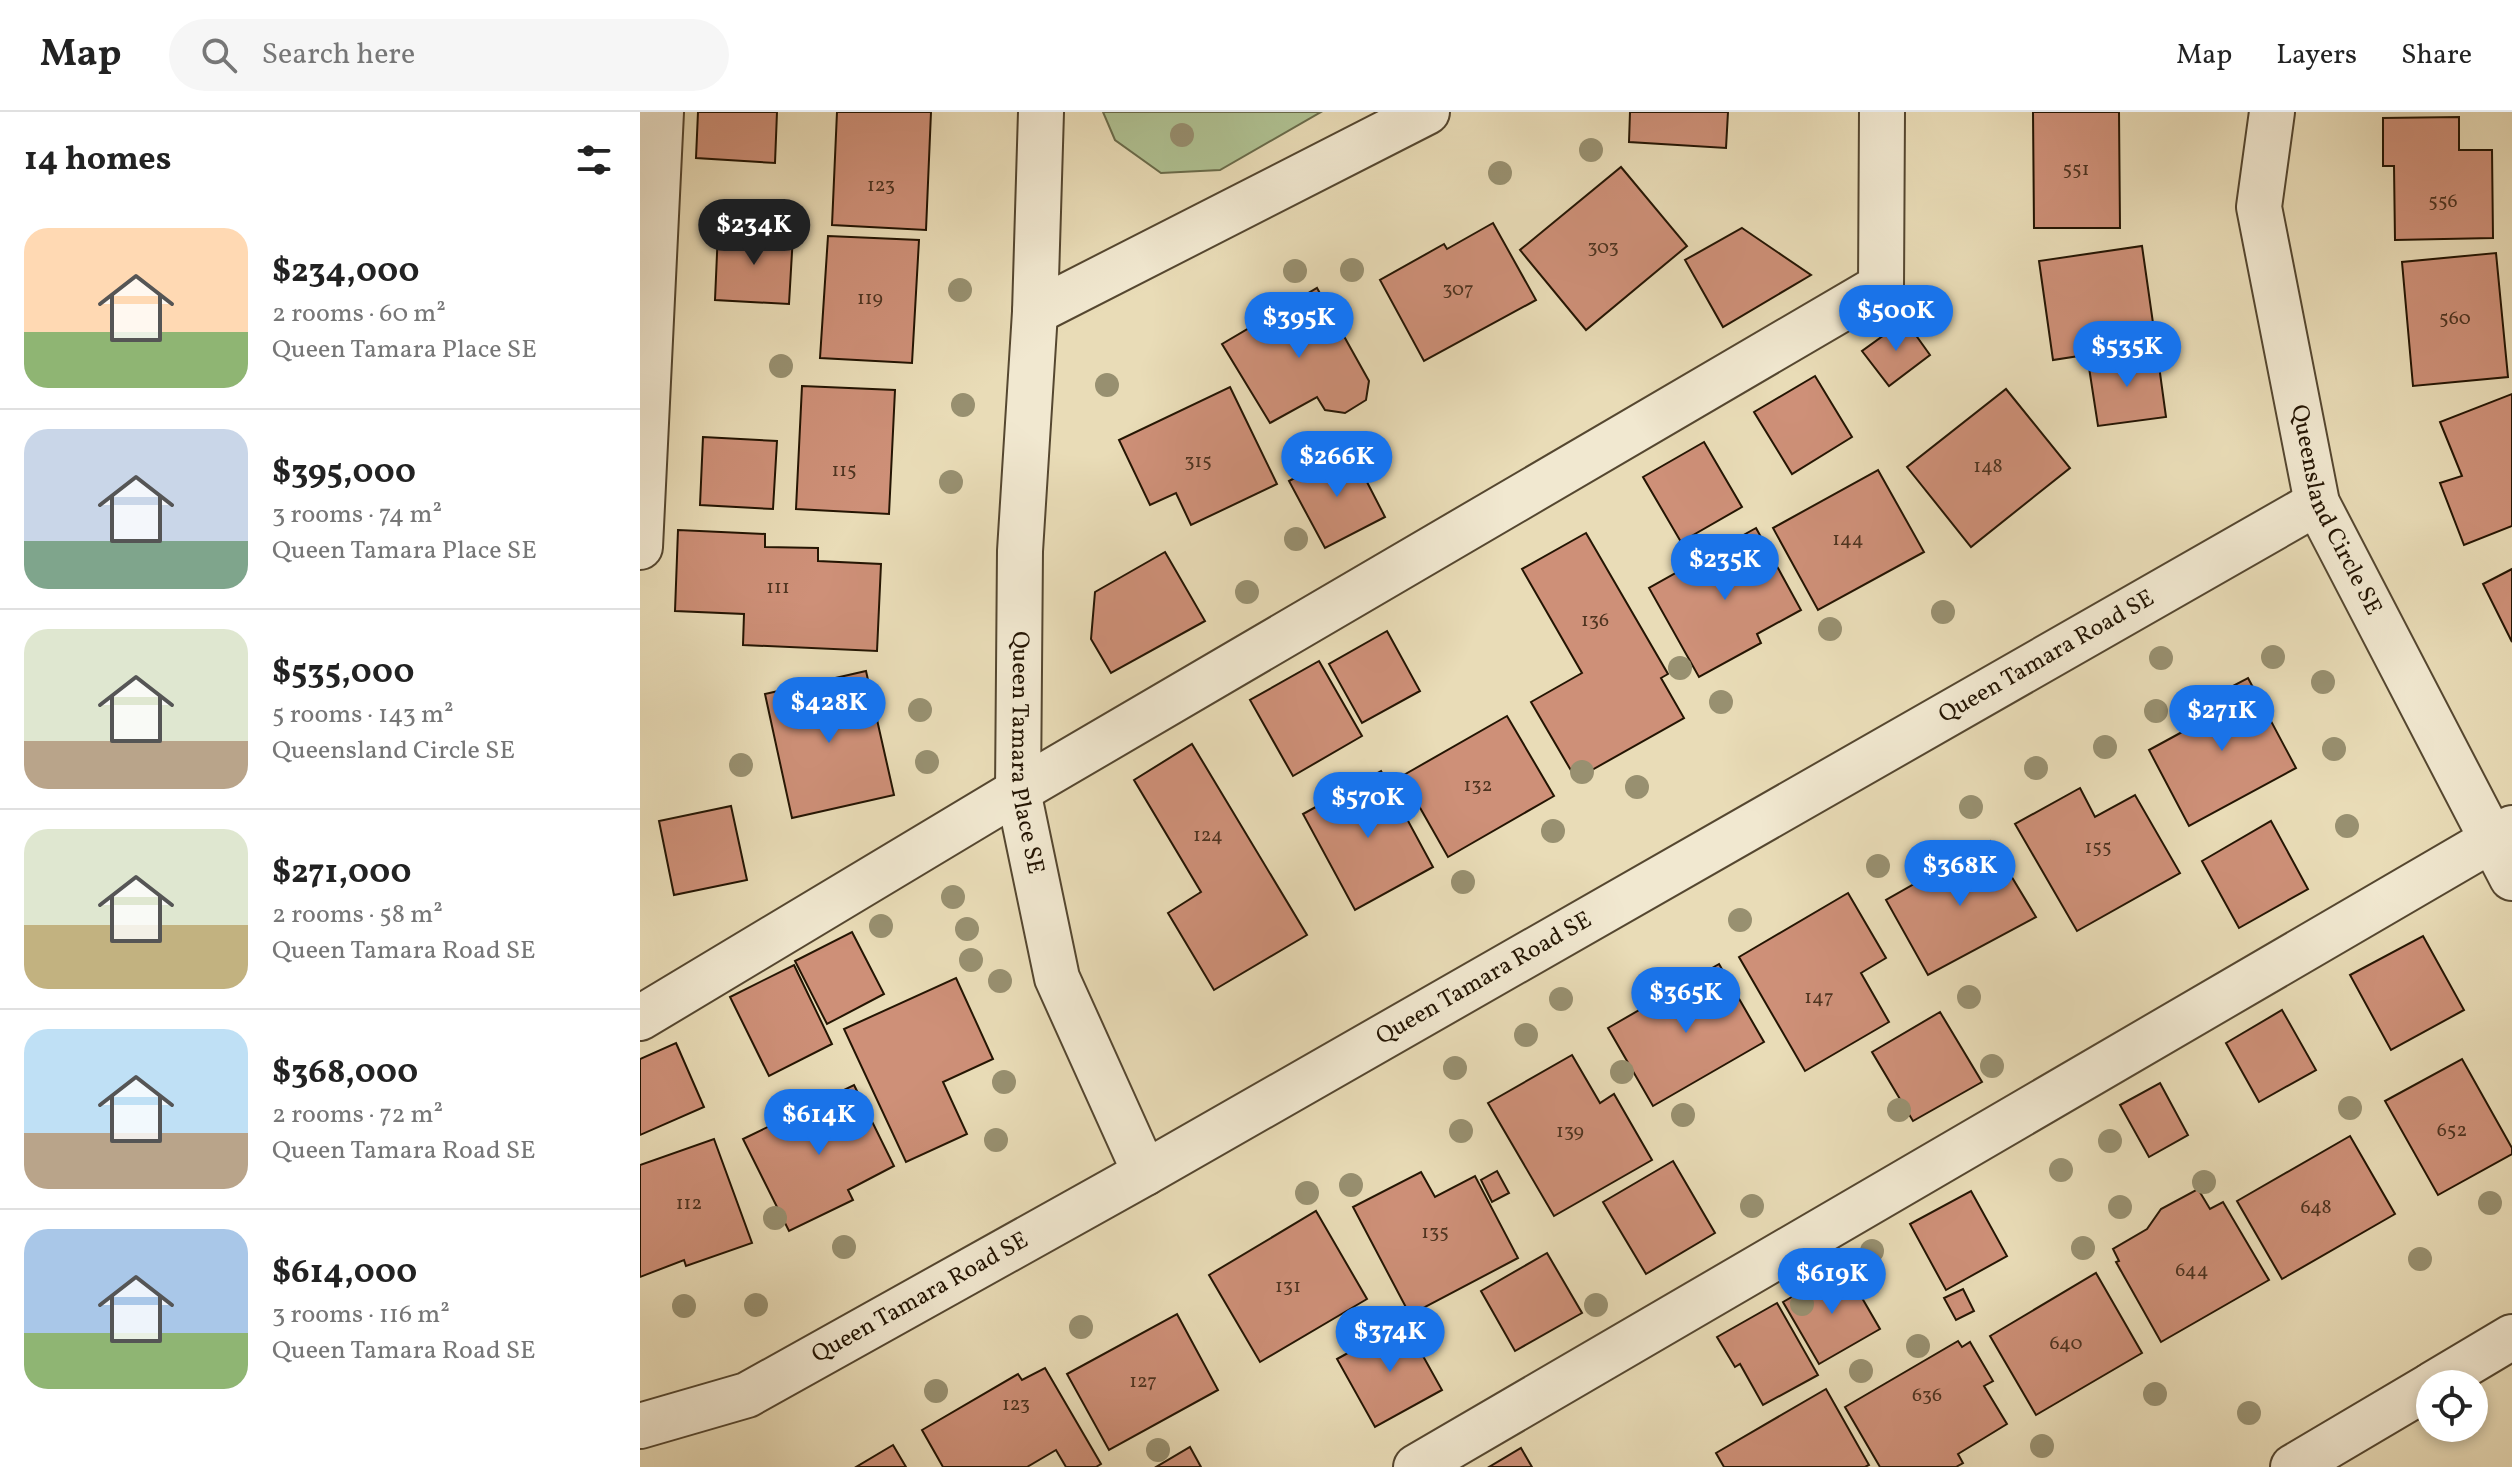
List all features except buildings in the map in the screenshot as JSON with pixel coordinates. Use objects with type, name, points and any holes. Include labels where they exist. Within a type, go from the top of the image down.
[{"type":"street","points":[[640,547],[661,112]]},
{"type":"street","name":"Queen Tamara Place SE","points":[[1041,112],[1035,312],[1020,551],[1018,791],[1057,978],[1145,1173]]},
{"type":"street","points":[[1035,312],[1427,112]]},
{"type":"street","points":[[640,1018],[1018,791],[1881,286],[1882,112]]},
{"type":"street","name":"Queensland Circle SE","points":[[2272,112],[2259,207],[2317,503],[2502,834],[2512,878]]},
{"type":"street","name":"Queen Tamara Road SE","points":[[640,1426],[747,1395],[1145,1173],[2317,503]]},
{"type":"street","points":[[1416,1467],[2502,834]]},
{"type":"street","points":[[2457,1370],[2512,1337]]},
{"type":"street","points":[[2293,1467],[2416,1394]]},
{"type":"green space","points":[[1103,112],[1321,112],[1220,170],[1161,173],[1115,140]]}]
